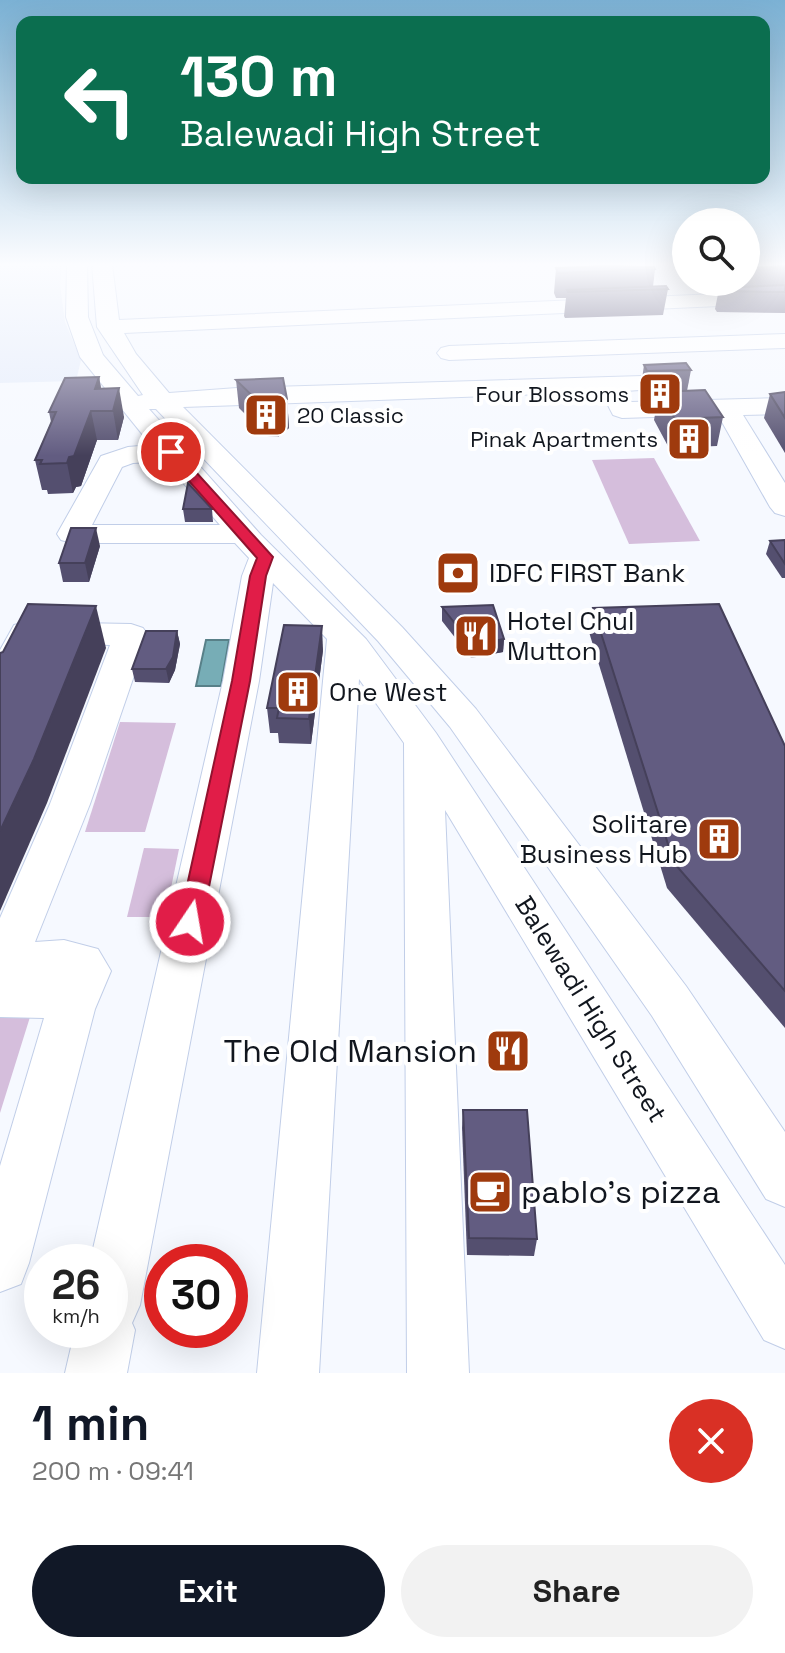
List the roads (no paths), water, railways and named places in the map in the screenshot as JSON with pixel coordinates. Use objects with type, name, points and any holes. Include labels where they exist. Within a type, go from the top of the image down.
[{"type":"street","name":"Balewadi High Street","points":[[80,328],[92,357],[134,388],[390,634],[463,718],[669,1001],[785,1180]]},
{"type":"street","name":"Balewadi High Street","points":[[109,328],[134,388],[171,452],[255,546],[344,638],[423,742],[785,1319]]},
{"type":"street","points":[[449,353],[785,341]]},
{"type":"street","points":[[134,388],[676,382]]},
{"type":"street","points":[[609,383],[622,410],[785,406]]},
{"type":"street","points":[[726,408],[785,507]]},
{"type":"street","points":[[123,1244],[241,681],[258,576],[255,546],[72,534],[111,462],[128,455],[171,452]]},
{"type":"street","points":[[0,686],[26,632],[131,635],[70,804],[1,971]]},
{"type":"street","points":[[288,1373],[344,638]]},
{"type":"street","points":[[423,742],[438,1373]]},
{"type":"street","points":[[0,1263],[75,995],[79,994],[86,982],[88,971],[82,963],[64,960],[1,971]]},
{"type":"street","points":[[96,1373],[101,1348]]},
{"type":"water","points":[[206,640],[229,640],[221,686],[196,686]]},
{"type":"place","name":"Four Blossoms","points":[[660,394]]},
{"type":"place","name":"20 Classic","points":[[266,415]]},
{"type":"place","name":"Pinak Apartments","points":[[689,439]]},
{"type":"place","name":"IDFC FIRST Bank","points":[[458,573]]},
{"type":"place","name":"Hotel Chul Mutton","points":[[476,636]]},
{"type":"place","name":"One West","points":[[298,692]]},
{"type":"place","name":"Solitare Business Hub","points":[[719,839]]},
{"type":"place","name":"The Old Mansion","points":[[508,1051]]},
{"type":"place","name":"pablo's pizza","points":[[490,1192]]}]
